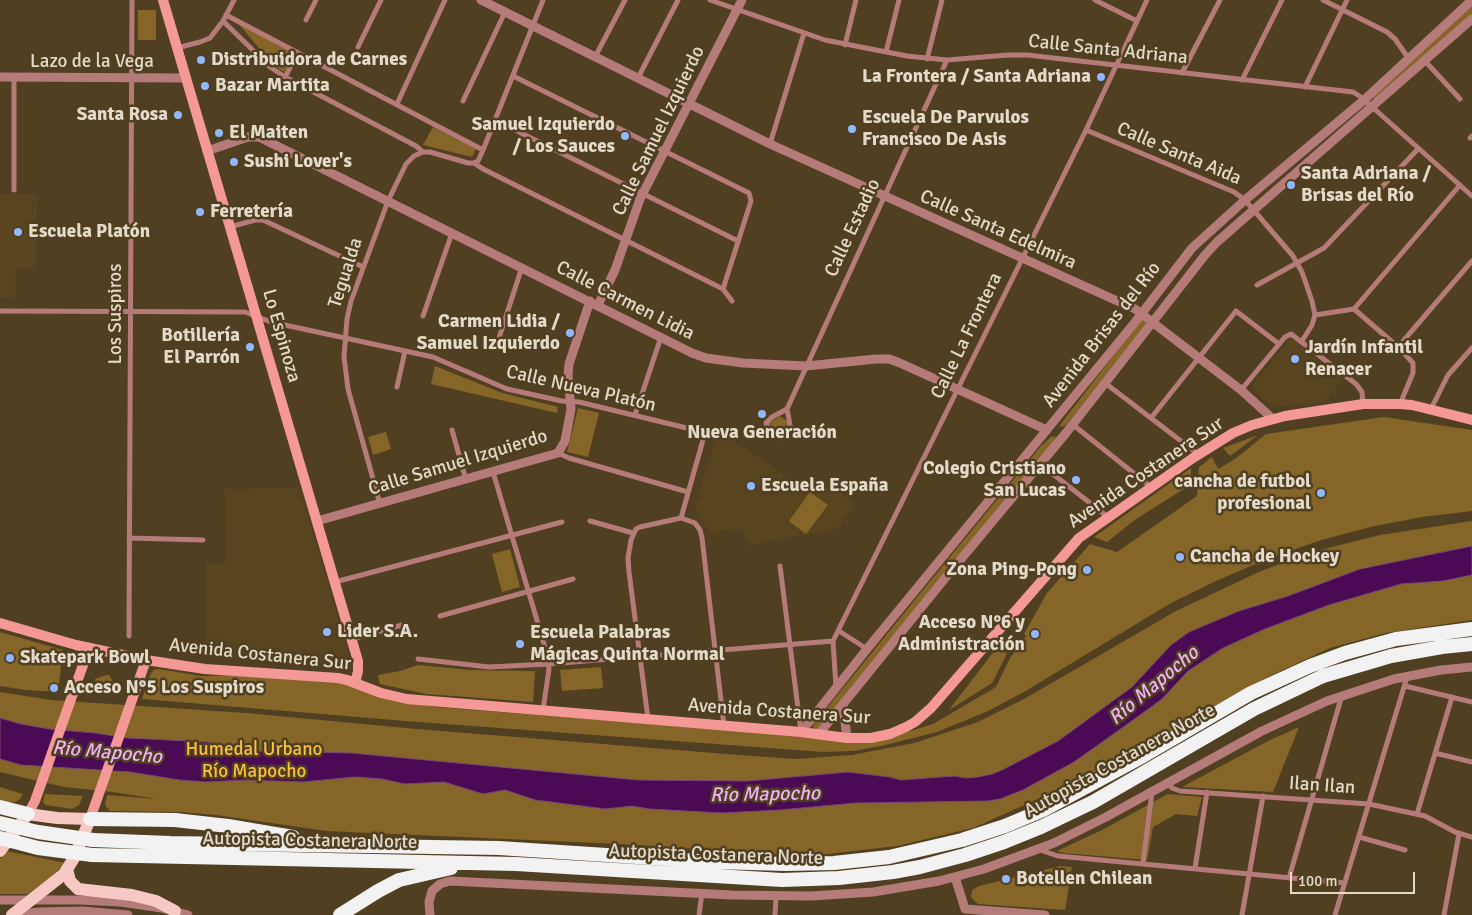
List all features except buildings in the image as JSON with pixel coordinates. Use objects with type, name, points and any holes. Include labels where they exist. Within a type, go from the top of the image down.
[{"type":"highway","name":"Autopista Costanera Norte","points":[[0,822],[58,835],[122,842],[346,844],[528,849],[722,862],[786,864],[849,862],[906,854],[972,837],[1043,810],[1143,756],[1251,693],[1302,669],[1345,653],[1396,639],[1472,629]]},
{"type":"highway","name":"Autopista Costanera Norte","points":[[0,838],[64,852],[120,857],[494,863],[782,880],[853,877],[920,867],[1016,838],[1093,802],[1254,709],[1312,681],[1391,656],[1432,648],[1472,644]]},
{"type":"highway","points":[[0,807],[28,814]]},
{"type":"highway","points":[[92,813],[228,826],[346,844]]},
{"type":"highway","points":[[340,915],[378,890],[400,880],[445,869],[494,863]]},
{"type":"main road","name":"Lo Espinoza","points":[[163,0],[352,639],[359,666],[355,683]]},
{"type":"main road","name":"Avenida Costanera Sur","points":[[0,622],[88,648],[146,660],[205,669],[338,678],[381,693],[407,699],[801,732],[847,738],[871,738],[890,734],[924,716],[1075,542],[1198,454],[1233,433],[1273,419],[1363,404],[1400,404],[1431,409],[1472,420]]},
{"type":"main road","points":[[0,851],[28,814],[35,801],[88,648]]},
{"type":"main road","points":[[12,915],[60,878],[79,849],[146,660]]},
{"type":"main road","points":[[28,814],[57,818],[92,813]]},
{"type":"main road","points":[[67,869],[70,881],[78,889],[132,895],[156,901],[175,911]]},
{"type":"street","name":"Los Suspiros","points":[[128,636],[132,0]]},
{"type":"street","points":[[176,48],[210,38],[225,18],[234,0]]},
{"type":"street","points":[[306,20],[316,0]]},
{"type":"street","points":[[358,48],[381,0]]},
{"type":"street","points":[[397,104],[445,0]]},
{"type":"street","name":"Calle Santa Edelmira","points":[[481,0],[770,144],[1142,314],[1199,357],[1273,419]]},
{"type":"street","points":[[225,18],[270,67],[285,77],[416,146],[423,152],[430,152],[468,163],[478,161],[543,0]]},
{"type":"street","points":[[595,57],[625,0]]},
{"type":"street","points":[[638,78],[678,0]]},
{"type":"street","name":"Calle Santa Adriana","points":[[710,0],[804,33],[845,45],[927,59],[947,60],[1018,54],[1353,92],[1472,196]]},
{"type":"street","name":"Calle Samuel Izquierdo","points":[[317,521],[558,453],[566,435],[571,415],[568,364],[594,303],[610,280],[643,194],[742,0]]},
{"type":"street","points":[[845,45],[856,0]]},
{"type":"street","points":[[886,52],[899,0]]},
{"type":"street","points":[[927,59],[942,0]]},
{"type":"street","points":[[1095,0],[1137,21]]},
{"type":"street","name":"Calle La Frontera","points":[[833,641],[1086,130],[1147,0]]},
{"type":"street","points":[[1182,73],[1220,0]]},
{"type":"street","points":[[1242,80],[1282,0]]},
{"type":"street","points":[[1323,0],[1388,32],[1409,59]]},
{"type":"street","points":[[1305,87],[1347,0]]},
{"type":"street","name":"Avenida Brisas del Río","points":[[801,732],[1142,314],[1192,248],[1245,200],[1364,100],[1472,0]]},
{"type":"street","points":[[463,101],[505,12]]},
{"type":"street","points":[[225,18],[298,53],[483,150]]},
{"type":"street","name":"Avenida Brisas del Río","points":[[818,735],[1154,322],[1192,269],[1255,210],[1471,22]]},
{"type":"street","points":[[770,144],[804,33]]},
{"type":"street","points":[[285,77],[298,53]]},
{"type":"street","name":"Calle Estadio","points":[[787,409],[772,417],[766,423],[768,431],[782,438],[788,436],[790,431],[787,409],[947,60]]},
{"type":"street","points":[[1425,61],[1460,99]]},
{"type":"street","points":[[513,76],[746,191],[750,196],[750,201],[723,289]]},
{"type":"street","name":"Lazo de la Vega","points":[[0,78],[185,78]]},
{"type":"street","points":[[14,78],[14,190]]},
{"type":"street","points":[[495,120],[738,241]]},
{"type":"street","name":"Calle Santa Aida","points":[[1086,130],[1234,192],[1245,200],[1297,262],[1312,301],[1315,315]]},
{"type":"street","name":"Calle Carmen Lidia","points":[[207,151],[248,137],[259,137],[692,353],[712,360],[806,366],[889,359],[900,362],[1047,430]]},
{"type":"street","points":[[1257,285],[1328,244],[1418,148]]},
{"type":"street","name":"Tegualda","points":[[380,504],[348,389],[344,357],[345,338],[349,307],[388,201],[406,164],[414,156],[423,152]]},
{"type":"street","points":[[474,162],[483,169],[723,289],[732,301]]},
{"type":"street","points":[[1302,341],[1312,325],[1315,315],[1354,309],[1460,185]]},
{"type":"street","points":[[230,227],[255,220],[263,220],[363,266]]},
{"type":"street","points":[[423,316],[452,233]]},
{"type":"street","points":[[1398,347],[1472,261]]},
{"type":"street","points":[[498,340],[522,267]]},
{"type":"street","points":[[1354,309],[1398,347],[1411,360],[1414,366],[1400,404]]},
{"type":"street","name":"Calle Nueva Platón","points":[[0,311],[241,312],[271,322],[405,350],[438,359],[507,389],[571,401],[695,430],[702,435],[702,442],[682,518]]},
{"type":"street","points":[[1151,418],[1236,311],[1279,344]]},
{"type":"street","points":[[1240,390],[1285,336],[1291,334],[1356,384],[1362,392],[1363,404]]},
{"type":"street","points":[[635,415],[661,337]]},
{"type":"street","points":[[1431,409],[1448,375],[1472,348]]},
{"type":"street","points":[[397,387],[405,350]]},
{"type":"street","points":[[1105,383],[1198,454]]},
{"type":"street","points":[[1072,424],[1151,487]]},
{"type":"street","points":[[452,430],[466,480]]},
{"type":"street","points":[[558,453],[569,458],[688,492]]},
{"type":"street","points":[[1040,464],[1108,517]]},
{"type":"street","points":[[493,472],[548,654],[549,664],[543,711]]},
{"type":"street","points":[[648,720],[628,563],[633,533],[642,526],[682,518],[694,524],[700,530],[702,538],[724,726]]},
{"type":"street","points":[[590,521],[633,533]]},
{"type":"street","points":[[335,582],[562,522]]},
{"type":"street","points":[[129,538],[203,540]]},
{"type":"street","points":[[780,566],[801,732]]},
{"type":"street","points":[[440,616],[573,580]]},
{"type":"street","points":[[352,639],[406,624]]},
{"type":"street","points":[[839,630],[867,649]]},
{"type":"street","points":[[418,659],[490,667],[833,641],[836,689]]},
{"type":"street","points":[[427,914],[432,891],[440,884],[450,881],[776,896],[836,896],[906,888],[955,877],[1039,849],[1088,826],[1281,721],[1342,695],[1408,677],[1441,670],[1472,667]]},
{"type":"street","points":[[1335,915],[1408,677]]},
{"type":"street","points":[[1405,686],[1472,702]]},
{"type":"street","points":[[1289,878],[1342,695]]},
{"type":"street","points":[[1417,814],[1452,697]]},
{"type":"street","points":[[843,704],[847,738]]},
{"type":"street","points":[[1435,753],[1472,762]]},
{"type":"street","name":"Ilan Ilan","points":[[1167,783],[1172,788],[1180,791],[1369,804],[1417,814],[1459,834],[1472,837]]},
{"type":"street","points":[[1143,864],[1152,791]]},
{"type":"street","points":[[1195,868],[1207,792]]},
{"type":"street","points":[[1242,915],[1263,796]]},
{"type":"street","points":[[1444,915],[1459,834]]},
{"type":"street","points":[[1359,837],[1405,850]]},
{"type":"street","points":[[1039,849],[1058,856],[1345,883]]},
{"type":"street","points":[[955,877],[965,912],[1045,915]]},
{"type":"street","points":[[700,915],[702,893]]},
{"type":"street","points":[[775,915],[776,896]]},
{"type":"street","points":[[0,900],[32,899],[122,902],[188,915]]},
{"type":"street","points":[[18,915],[39,912],[75,911],[98,911],[128,915]]},
{"type":"shaded area","name":"Escuela Platón","points":[[0,194],[37,194],[36,269],[16,269],[15,298],[0,298]]},
{"type":"shaded area","name":"Jardín Infantil Renacer","points":[[1291,338],[1342,380],[1324,402],[1274,408],[1253,390],[1253,384]]},
{"type":"shaded area","name":"Escuela España","points":[[718,430],[808,491],[824,480],[855,504],[837,529],[747,546],[742,529],[710,533],[695,508]]},
{"type":"shaded area","points":[[299,487],[351,664],[206,656],[206,563],[227,563],[225,489]]},
{"type":"green space","points":[[1472,6],[1472,14],[1376,100],[1373,97]]},
{"type":"green space","points":[[138,10],[156,10],[156,40],[138,40]]},
{"type":"green space","points":[[238,23],[295,54],[284,72],[274,66]]},
{"type":"green space","points":[[433,127],[476,149],[472,157],[423,145]]},
{"type":"green space","points":[[1143,320],[1146,324],[1067,424],[1062,427],[1060,425],[1140,321]]},
{"type":"green space","points":[[435,366],[502,393],[558,407],[557,413],[431,384]]},
{"type":"green space","points":[[578,408],[599,413],[588,457],[567,452]]},
{"type":"green space","points":[[780,416],[787,421],[788,427],[783,434],[769,426],[769,423]]},
{"type":"green space","points":[[1384,417],[1472,430],[1472,511],[1422,517],[1370,527],[1318,541],[1265,560],[1171,603],[1024,692],[988,711],[937,732],[881,746],[853,751],[823,752],[405,721],[142,699],[151,673],[159,669],[201,676],[241,675],[342,683],[395,701],[436,707],[725,730],[881,740],[933,724],[996,687],[1010,658],[1026,636],[1024,634],[1047,593],[1090,544],[1117,552],[1197,496],[1199,467],[1212,457],[1218,469],[1235,459],[1266,434]]},
{"type":"green space","points":[[386,432],[391,449],[373,455],[368,437]]},
{"type":"green space","points":[[1258,435],[1230,456],[1223,448]]},
{"type":"green space","points":[[1052,436],[1058,438],[818,729],[814,729],[813,725],[1041,446]]},
{"type":"green space","points":[[1191,468],[1191,482],[1187,487],[1136,519],[1107,542],[1094,537]]},
{"type":"green space","points":[[810,492],[828,505],[806,534],[789,521]]},
{"type":"green space","name":"Humedal Urbano Río Mapocho","points":[[1472,521],[1472,620],[1386,633],[1330,648],[1270,676],[1205,711],[1135,753],[1047,795],[973,828],[897,846],[809,856],[619,844],[326,831],[216,815],[181,812],[110,811],[105,805],[107,795],[158,799],[64,787],[0,772],[0,692],[51,700],[246,713],[739,755],[796,759],[852,755],[914,743],[978,722],[1024,699],[1176,611],[1261,571],[1312,552],[1380,535]]},
{"type":"green space","points":[[510,549],[520,587],[502,592],[492,554]]},
{"type":"green space","points":[[0,632],[63,650],[58,692],[0,686]]},
{"type":"green space","points":[[1000,647],[1007,654],[992,683],[949,710],[991,655]]},
{"type":"green space","points":[[418,665],[470,670],[535,671],[533,702],[426,694],[380,684],[378,675]]},
{"type":"green space","points":[[601,667],[603,688],[562,691],[560,670]]},
{"type":"green space","points":[[107,675],[111,678],[116,689],[114,691],[96,685],[95,679]]},
{"type":"green space","points":[[1299,727],[1273,792],[1182,787],[1268,741]]},
{"type":"green space","points":[[0,787],[23,794],[15,802],[5,802],[0,800]]},
{"type":"green space","points":[[45,794],[83,796],[79,805],[72,809],[46,805],[43,802]]},
{"type":"green space","points":[[1168,794],[1202,797],[1197,816],[1176,814],[1153,827],[1147,860],[1057,851],[1102,830]]},
{"type":"green space","points":[[6,851],[66,863],[50,878],[28,894],[0,894],[0,859]]},
{"type":"green space","points":[[1060,866],[1072,867],[1065,910],[978,904],[971,897],[972,890],[979,886]]},
{"type":"water","name":"Río Mapocho","points":[[1472,546],[1472,575],[1443,581],[1401,584],[1329,605],[1265,629],[1223,648],[1188,671],[1162,699],[1074,762],[1023,790],[1000,799],[988,801],[856,803],[722,813],[649,809],[632,806],[605,809],[535,800],[505,790],[483,794],[444,782],[405,784],[382,779],[355,777],[303,782],[246,780],[205,782],[130,772],[21,765],[0,759],[0,718],[50,729],[128,738],[208,742],[253,751],[352,753],[638,780],[747,781],[848,772],[901,780],[954,776],[978,777],[1002,770],[1058,741],[1132,687],[1171,645],[1189,632],[1239,611],[1288,596],[1360,569]]},
{"type":"place","name":"Distribuidora de Carnes","points":[[201,60]]},
{"type":"place","name":"La Frontera / Santa Adriana","points":[[1101,77]]},
{"type":"place","name":"Bazar Martita","points":[[205,86]]},
{"type":"place","name":"Santa Rosa","points":[[178,115]]},
{"type":"place","name":"Escuela De Parvulos Francisco De Asis","points":[[852,129]]},
{"type":"place","name":"El Maiten","points":[[219,133]]},
{"type":"place","name":"Samuel Izquierdo / Los Sauces","points":[[625,136]]},
{"type":"place","name":"Sushi Lover's","points":[[234,162]]},
{"type":"place","name":"Santa Adriana / Brisas del Río","points":[[1291,185]]},
{"type":"place","name":"Ferretería","points":[[200,212]]},
{"type":"place","name":"Escuela Platón","points":[[18,232]]},
{"type":"place","name":"Carmen Lidia / Samuel Izquierdo","points":[[570,333]]},
{"type":"place","name":"Botillería El Parrón","points":[[250,347]]},
{"type":"place","name":"Jardín Infantil Renacer","points":[[1295,359]]},
{"type":"place","name":"Nueva Generación","points":[[762,414]]},
{"type":"place","name":"Colegio Cristiano San Lucas","points":[[1076,480]]},
{"type":"place","name":"Escuela España","points":[[751,486]]},
{"type":"place","name":"cancha de futbol profesional","points":[[1321,493]]},
{"type":"place","name":"Cancha de Hockey","points":[[1180,557]]},
{"type":"place","name":"Zona Ping-Pong","points":[[1087,570]]},
{"type":"place","name":"Lider S.A.","points":[[327,632]]},
{"type":"place","name":"Acceso N°6 y Administración","points":[[1035,634]]},
{"type":"place","name":"Escuela Palabras Mágicas Quinta Normal","points":[[520,644]]},
{"type":"place","name":"Skatepark Bowl","points":[[10,658]]},
{"type":"place","name":"Acceso N°5 Los Suspiros","points":[[54,688]]},
{"type":"place","name":"Botellen Chilean","points":[[1006,879]]}]
